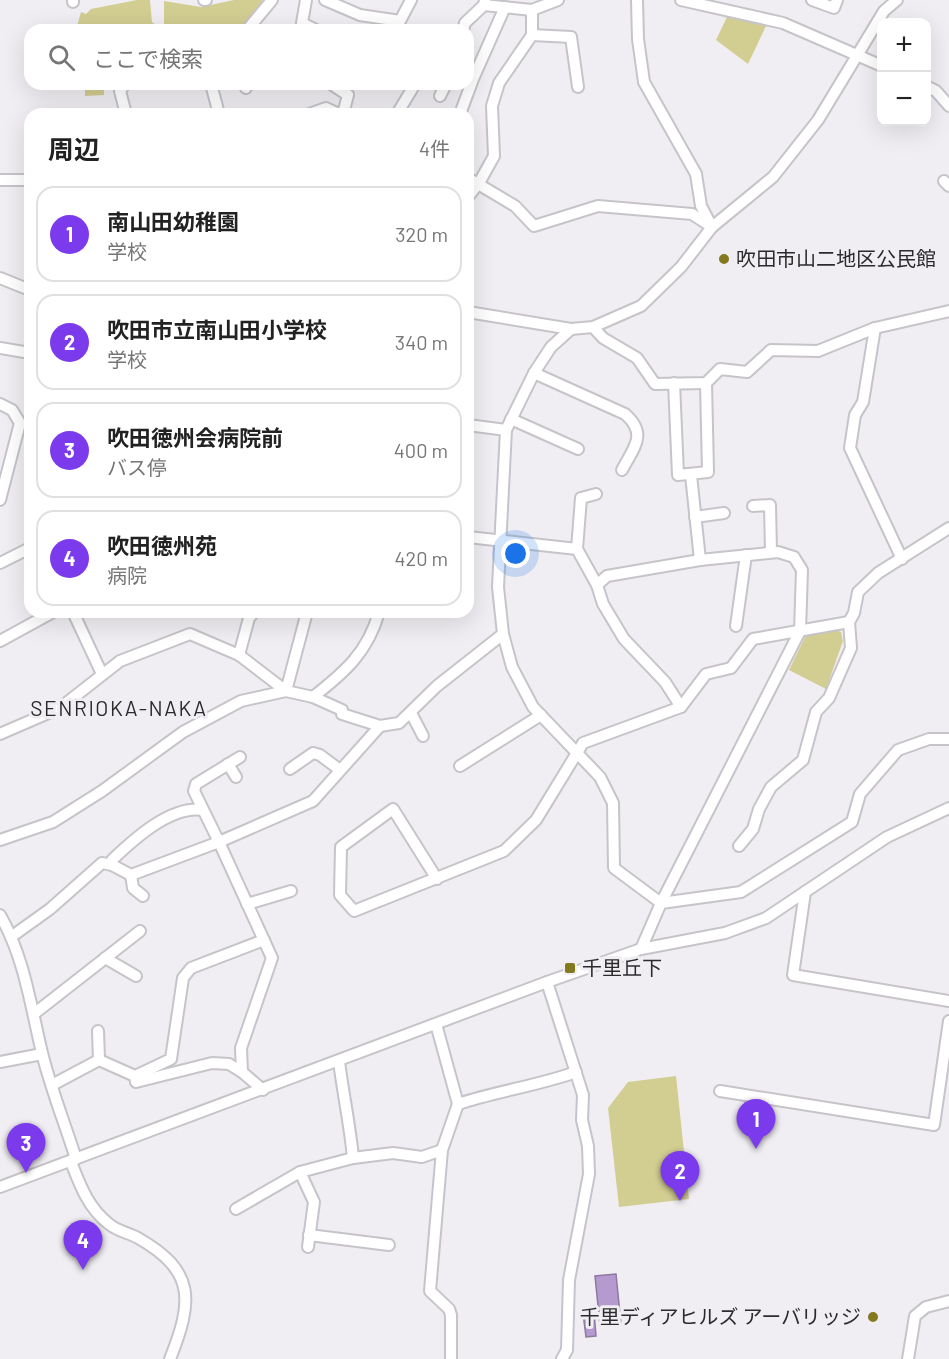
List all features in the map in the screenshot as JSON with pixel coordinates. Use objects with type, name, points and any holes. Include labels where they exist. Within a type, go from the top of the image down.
[{"type":"street","points":[[252,24],[272,0]]},
{"type":"street","points":[[304,24],[302,23],[306,0]]},
{"type":"street","points":[[325,0],[360,15],[400,21],[411,0]]},
{"type":"street","points":[[465,24],[484,2],[505,8],[532,10],[558,0]]},
{"type":"street","points":[[637,0],[638,39],[644,82],[696,174],[701,206],[712,227]]},
{"type":"street","points":[[681,0],[783,23],[877,64]]},
{"type":"street","points":[[812,0],[834,8],[837,0]]},
{"type":"street","points":[[474,313],[571,329],[593,327],[641,306],[681,267],[712,227],[773,177],[818,120],[884,11],[897,0]]},
{"type":"street","points":[[474,77],[505,8]]},
{"type":"street","points":[[474,190],[494,156],[492,106],[499,83],[532,35],[532,10]]},
{"type":"street","points":[[532,35],[571,37],[578,87]]},
{"type":"street","points":[[931,88],[949,106]]},
{"type":"street","points":[[121,90],[124,108]]},
{"type":"street","points":[[213,90],[218,108]]},
{"type":"street","points":[[340,90],[348,95],[343,108]]},
{"type":"street","points":[[401,108],[411,90]]},
{"type":"street","points":[[440,96],[443,90]]},
{"type":"street","points":[[462,108],[469,90]]},
{"type":"street","points":[[0,180],[24,180]]},
{"type":"street","points":[[474,180],[515,206],[534,226],[598,206],[692,214],[712,227]]},
{"type":"street","points":[[0,278],[24,288]]},
{"type":"street","points":[[593,327],[603,338],[637,358],[655,384],[706,383],[720,369],[747,372],[771,350],[818,351],[875,328],[949,311]]},
{"type":"street","points":[[875,328],[863,402],[855,415],[850,448],[902,559]]},
{"type":"street","points":[[571,329],[551,347],[534,373],[506,430],[498,587],[503,634],[512,667],[533,707],[600,777],[613,803],[614,868],[661,903],[741,892],[852,822],[860,794],[898,750],[929,739],[949,739]]},
{"type":"street","points":[[0,348],[24,352]]},
{"type":"street","points":[[534,373],[625,414],[636,423],[639,438],[622,470]]},
{"type":"street","points":[[674,383],[678,475],[708,472],[706,383]]},
{"type":"street","points":[[0,404],[12,410],[20,423],[0,500]]},
{"type":"street","points":[[511,419],[578,449]]},
{"type":"street","points":[[474,426],[506,430]]},
{"type":"street","points":[[692,475],[700,560]]},
{"type":"street","points":[[596,494],[581,498],[577,549],[597,585],[603,604],[624,639],[665,682],[681,707]]},
{"type":"street","points":[[753,506],[770,505],[771,552]]},
{"type":"street","points":[[695,517],[724,513]]},
{"type":"street","points":[[739,846],[753,829],[759,809],[771,787],[803,760],[816,712],[829,698],[851,648],[849,622],[854,613],[858,592],[878,573],[949,528]]},
{"type":"street","points":[[474,538],[577,549]]},
{"type":"street","points":[[0,562],[24,551]]},
{"type":"street","points":[[597,585],[608,576],[700,560],[771,552],[794,557],[802,570],[800,631],[661,903],[641,949]]},
{"type":"street","points":[[736,626],[746,555]]},
{"type":"street","points":[[0,641],[42,618]]},
{"type":"street","points":[[76,618],[102,675]]},
{"type":"street","points":[[239,655],[249,618]]},
{"type":"street","points":[[286,691],[305,618]]},
{"type":"street","points":[[313,697],[344,672],[372,637],[378,618]]},
{"type":"street","points":[[437,879],[393,809],[341,847],[340,896],[354,911],[437,879],[504,851],[536,820],[583,743],[681,707],[706,674],[731,668],[753,639],[849,622]]},
{"type":"street","points":[[0,734],[60,708],[120,661],[190,634],[239,655],[286,691],[313,697],[342,710],[342,714],[380,726],[399,723],[437,686],[503,634]]},
{"type":"street","points":[[0,840],[53,822],[102,791],[183,732],[241,701],[286,691]]},
{"type":"street","points":[[411,713],[423,736]]},
{"type":"street","points":[[460,766],[541,715]]},
{"type":"street","points":[[11,937],[50,909],[102,863],[112,865],[132,875],[219,842],[313,801],[380,726]]},
{"type":"street","points":[[290,769],[313,753],[320,755],[340,771]]},
{"type":"street","points":[[240,757],[192,781],[194,791],[272,958],[241,1048],[242,1072]]},
{"type":"street","points":[[228,764],[236,777]]},
{"type":"street","points":[[112,865],[111,860],[152,826],[191,808],[203,810]]},
{"type":"street","points":[[0,1187],[547,982],[641,949],[725,933],[766,918],[887,837],[949,808]]},
{"type":"street","points":[[132,875],[133,888],[143,896]]},
{"type":"street","points":[[248,904],[291,891]]},
{"type":"street","points":[[805,892],[793,975],[949,1001]]},
{"type":"street","points":[[0,915],[11,937],[35,1013],[42,1054],[86,1200],[109,1225],[137,1237],[167,1257],[182,1275],[185,1306],[180,1332],[170,1359]]},
{"type":"street","points":[[35,1013],[105,958],[139,937]]},
{"type":"street","points":[[99,1060],[135,1076],[171,1059],[183,978],[191,968],[264,940]]},
{"type":"street","points":[[105,958],[136,976]]},
{"type":"street","points":[[547,982],[583,1095],[582,1120],[588,1146],[589,1174],[569,1280],[567,1350],[562,1359]]},
{"type":"street","points":[[720,1091],[934,1125],[949,1021]]},
{"type":"street","points":[[436,1024],[458,1104],[442,1150],[430,1293],[449,1308],[451,1315],[450,1359]]},
{"type":"street","points":[[98,1030],[99,1060]]},
{"type":"street","points":[[0,1062],[42,1054]]},
{"type":"street","points":[[52,1084],[99,1060]]},
{"type":"street","points":[[339,1061],[345,1103],[350,1117],[353,1158]]},
{"type":"street","points":[[135,1076],[136,1082],[212,1063],[229,1064],[263,1090]]},
{"type":"street","points":[[458,1104],[487,1095],[552,1081],[576,1072]]},
{"type":"street","points":[[236,1209],[300,1172],[353,1158],[393,1154],[422,1157],[442,1150]]},
{"type":"street","points":[[300,1172],[314,1202],[308,1247]]},
{"type":"street","points":[[309,1235],[366,1248],[389,1245]]},
{"type":"street","points":[[908,1359],[915,1316],[926,1307],[949,1301]]},
{"type":"shaded area","points":[[137,0],[150,0],[152,22],[154,24],[78,24],[81,12],[86,14],[91,9]]},
{"type":"shaded area","points":[[234,0],[262,0],[262,4],[244,24],[164,24],[164,1],[201,7]]},
{"type":"shaded area","points":[[727,17],[766,26],[748,64],[716,40]]},
{"type":"shaded area","points":[[85,90],[104,90],[104,95],[85,96]]},
{"type":"shaded area","points":[[834,629],[841,632],[843,641],[826,689],[789,670],[806,635]]},
{"type":"shaded area","points":[[676,1076],[689,1199],[619,1207],[608,1108],[628,1082]]},
{"type":"shaded area","points":[[616,1274],[621,1324],[600,1326],[595,1276]]},
{"type":"shaded area","points":[[594,1312],[596,1336],[586,1337],[583,1313]]},
{"type":"place","name":"吹田市山二地区公民館","points":[[724,259]]},
{"type":"place","name":"千里丘下","points":[[570,968]]},
{"type":"place","name":"南山田幼稚園","points":[[756,1149]]},
{"type":"place","name":"吹田徳州会病院前","points":[[26,1173]]},
{"type":"place","name":"吹田市立南山田小学校","points":[[680,1201]]},
{"type":"place","name":"吹田徳州苑","points":[[83,1270]]},
{"type":"place","name":"千里ディアヒルズ アーバリッジ","points":[[873,1317]]},
{"type":"district","name":"SENRIOKA-NAKA","points":[[119,709]]}]
